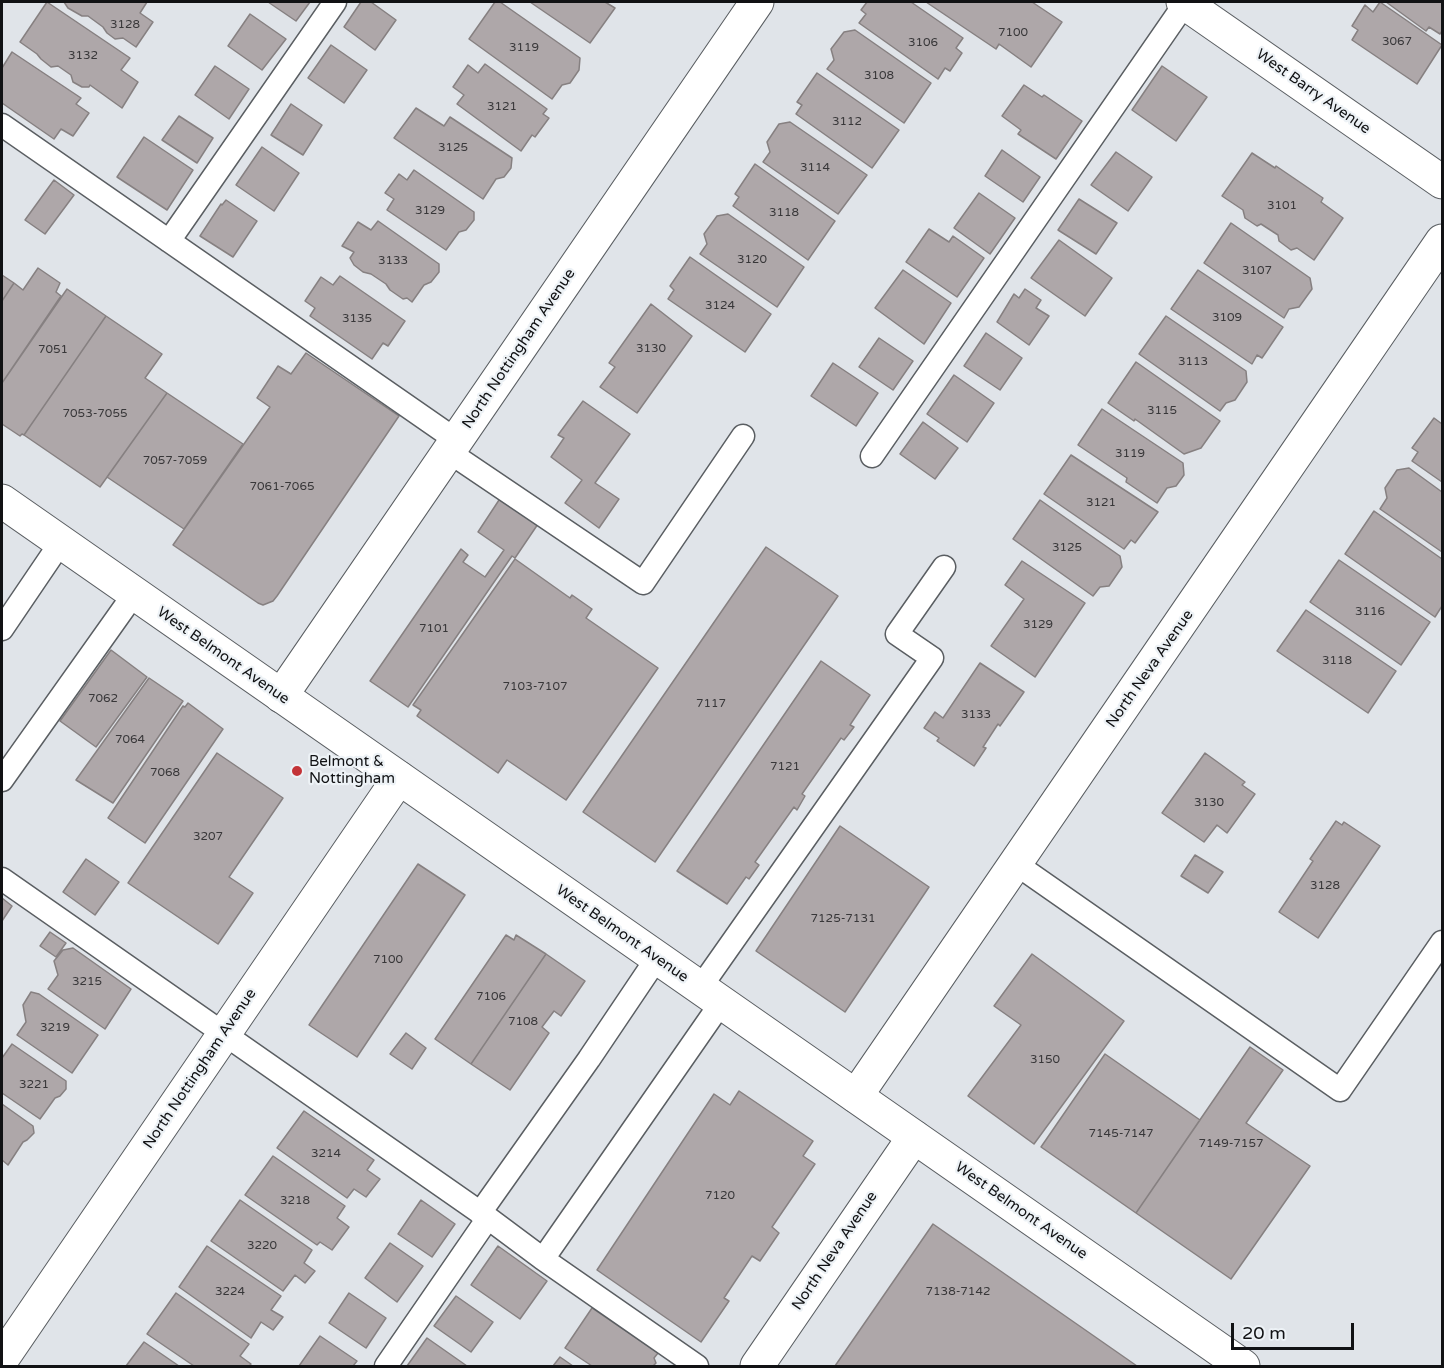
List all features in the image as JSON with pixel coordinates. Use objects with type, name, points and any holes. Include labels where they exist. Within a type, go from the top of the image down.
[{"type":"street","name":"North Nottingham Avenue","points":[[281,696],[756,2]]},
{"type":"street","name":"West Barry Avenue","points":[[1185,2],[1443,182]]},
{"type":"street","name":"North Neva Avenue","points":[[856,1096],[1443,242]]},
{"type":"street","name":"West Belmont Avenue","points":[[2,501],[1243,1366]]},
{"type":"street","name":"North Nottingham Avenue","points":[[2,1359],[399,778]]},
{"type":"street","name":"North Neva Avenue","points":[[757,1366],[914,1137]]},
{"type":"lane","points":[[170,241],[335,2]]},
{"type":"lane","points":[[872,456],[1185,2]]},
{"type":"lane","points":[[2,124],[170,241],[643,583],[743,436]]},
{"type":"lane","points":[[2,629],[61,542]]},
{"type":"lane","points":[[543,1259],[710,995],[932,658],[897,634],[944,567]]},
{"type":"lane","points":[[2,780],[134,594]]},
{"type":"lane","points":[[1016,864],[1340,1090],[1443,942]]},
{"type":"lane","points":[[2,879],[697,1366]]},
{"type":"lane","points":[[386,1366],[657,958]]},
{"type":"building","points":[[47,2],[130,58],[121,70],[138,82],[122,108],[90,85],[82,87],[73,82],[71,75],[58,66],[51,67],[20,42]]},
{"type":"building","points":[[64,2],[147,2],[140,13],[153,22],[136,47],[123,38],[115,39],[88,16],[82,16],[68,8]]},
{"type":"building","points":[[268,2],[310,2],[296,21]]},
{"type":"building","points":[[361,2],[371,2],[396,20],[375,50],[344,27]]},
{"type":"building","points":[[495,2],[500,2],[580,58],[579,70],[570,83],[562,85],[552,99],[469,39]]},
{"type":"building","points":[[530,2],[605,2],[615,8],[590,43]]},
{"type":"building","points":[[867,2],[911,2],[963,38],[956,48],[962,53],[950,71],[945,68],[938,79],[859,23],[866,14],[861,10]]},
{"type":"building","points":[[926,2],[1032,2],[1062,22],[1031,67],[999,44],[996,49]]},
{"type":"building","points":[[1380,2],[1442,45],[1417,84],[1352,40],[1358,30],[1352,26],[1365,5],[1373,12]]},
{"type":"building","points":[[1386,2],[1442,2],[1442,31],[1440,34],[1429,27],[1426,31]]},
{"type":"building","points":[[250,14],[286,39],[262,70],[228,46]]},
{"type":"building","points":[[855,30],[931,83],[904,123],[827,69],[834,60],[831,49],[844,32]]},
{"type":"building","points":[[331,45],[367,70],[344,103],[308,78]]},
{"type":"building","points":[[12,52],[81,98],[76,104],[89,113],[73,136],[61,129],[54,139],[2,103],[2,68]]},
{"type":"building","points":[[485,64],[547,109],[543,114],[549,118],[535,137],[532,135],[521,151],[457,104],[464,95],[453,87],[468,65],[478,73]]},
{"type":"building","points":[[215,66],[249,89],[229,119],[195,95]]},
{"type":"building","points":[[1162,66],[1207,97],[1176,141],[1132,110]]},
{"type":"building","points":[[817,73],[899,130],[872,168],[796,114],[802,105],[797,102]]},
{"type":"building","points":[[1024,85],[1042,97],[1044,95],[1082,121],[1056,159],[1018,134],[1021,130],[1002,116]]},
{"type":"building","points":[[291,104],[322,125],[303,155],[271,135]]},
{"type":"building","points":[[416,108],[444,126],[450,117],[512,158],[511,168],[504,177],[496,179],[483,199],[394,138]]},
{"type":"building","points":[[179,116],[213,138],[197,163],[162,140]]},
{"type":"building","points":[[790,122],[867,175],[838,214],[763,162],[770,152],[767,142],[779,124]]},
{"type":"building","points":[[144,137],[193,170],[167,210],[117,177]]},
{"type":"building","points":[[262,147],[299,173],[274,211],[236,185]]},
{"type":"building","points":[[1002,150],[1040,177],[1023,202],[985,176]]},
{"type":"building","points":[[1116,152],[1152,177],[1128,211],[1091,185]]},
{"type":"building","points":[[1252,153],[1275,168],[1276,166],[1323,198],[1321,202],[1343,218],[1314,260],[1297,248],[1291,250],[1279,241],[1278,235],[1261,224],[1257,226],[1245,218],[1243,210],[1222,196]]},
{"type":"building","points":[[755,164],[835,221],[808,260],[733,206],[739,197],[735,194]]},
{"type":"building","points":[[414,170],[474,212],[474,220],[466,230],[459,232],[446,250],[387,210],[394,199],[385,193],[399,174],[407,180]]},
{"type":"building","points":[[54,180],[74,195],[45,234],[25,220]]},
{"type":"building","points":[[979,193],[1015,218],[990,254],[954,228]]},
{"type":"building","points":[[1079,199],[1117,223],[1096,254],[1058,230]]},
{"type":"building","points":[[226,200],[257,221],[233,257],[200,236]]},
{"type":"building","points":[[728,214],[804,267],[777,307],[700,254],[707,244],[704,234],[717,216]]},
{"type":"building","points":[[378,221],[439,264],[439,272],[431,282],[424,285],[412,302],[407,298],[403,299],[390,290],[386,284],[354,265],[350,258],[354,252],[342,246],[358,222],[371,230]]},
{"type":"building","points":[[1231,223],[1310,278],[1312,289],[1299,307],[1289,309],[1284,318],[1204,263]]},
{"type":"building","points":[[929,229],[949,242],[953,236],[984,258],[957,297],[906,262]]},
{"type":"building","points":[[1059,240],[1112,278],[1085,316],[1031,278]]},
{"type":"building","points":[[690,257],[771,314],[745,352],[668,299],[674,290],[670,286]]},
{"type":"building","points":[[38,268],[60,283],[56,292],[61,296],[2,383],[2,301],[14,283],[23,290]]},
{"type":"building","points":[[903,270],[951,303],[924,344],[875,308]]},
{"type":"building","points":[[1198,270],[1283,327],[1262,358],[1257,355],[1252,364],[1171,309]]},
{"type":"building","points":[[2,275],[14,283],[2,301]]},
{"type":"building","points":[[340,276],[405,321],[388,346],[383,343],[372,359],[310,316],[315,308],[305,301],[321,277],[333,285]]},
{"type":"building","points":[[67,289],[106,316],[24,435],[20,436],[2,424],[2,383]]},
{"type":"building","points":[[1025,289],[1041,300],[1036,308],[1049,316],[1029,345],[997,322],[1014,294],[1019,298]]},
{"type":"building","points":[[651,304],[692,336],[637,413],[600,387],[615,367],[609,363]]},
{"type":"building","points":[[106,316],[162,354],[145,378],[167,393],[100,487],[24,435]]},
{"type":"building","points":[[1166,316],[1246,371],[1247,382],[1235,400],[1226,403],[1220,411],[1139,354]]},
{"type":"building","points":[[986,333],[1022,358],[1000,390],[964,366]]},
{"type":"building","points":[[879,338],[913,361],[893,390],[859,367]]},
{"type":"building","points":[[306,353],[399,416],[277,596],[273,601],[263,605],[173,545],[270,407],[257,398],[278,366],[291,374]]},
{"type":"building","points":[[1136,362],[1220,421],[1201,448],[1184,454],[1108,403]]},
{"type":"building","points":[[833,363],[878,393],[856,426],[811,396]]},
{"type":"building","points":[[954,375],[994,403],[967,442],[927,414]]},
{"type":"building","points":[[167,393],[243,444],[184,529],[107,477]]},
{"type":"building","points":[[583,401],[630,434],[595,483],[619,499],[599,528],[565,503],[582,480],[551,457],[564,438],[558,435]]},
{"type":"building","points":[[1102,409],[1183,463],[1184,475],[1176,486],[1167,488],[1157,503],[1126,482],[1127,478],[1078,445]]},
{"type":"building","points":[[1434,418],[1442,424],[1442,482],[1412,461],[1418,452],[1412,448]]},
{"type":"building","points":[[923,422],[958,448],[935,479],[900,454]]},
{"type":"building","points":[[1071,455],[1158,512],[1135,543],[1131,540],[1124,549],[1044,494]]},
{"type":"building","points":[[1409,468],[1442,492],[1442,552],[1380,509],[1387,498],[1385,488],[1397,470]]},
{"type":"building","points":[[501,497],[538,524],[515,558],[512,556],[408,707],[370,681],[461,549],[468,555],[463,562],[485,577],[504,550],[478,532]]},
{"type":"building","points":[[1040,500],[1120,556],[1122,567],[1109,586],[1100,587],[1093,596],[1013,539]]},
{"type":"building","points":[[1374,511],[1442,559],[1442,606],[1435,617],[1345,554]]},
{"type":"building","points":[[766,547],[838,596],[655,862],[583,812]]},
{"type":"building","points":[[515,559],[570,598],[572,595],[592,609],[586,618],[658,668],[566,800],[507,760],[498,773],[417,716],[421,710],[413,705]]},
{"type":"building","points":[[1339,560],[1430,622],[1401,665],[1310,602]]},
{"type":"building","points":[[1022,561],[1085,603],[1035,677],[991,646],[1024,599],[1005,585]]},
{"type":"building","points":[[1306,610],[1396,671],[1368,713],[1277,651]]},
{"type":"building","points":[[111,650],[147,677],[96,747],[60,721]]},
{"type":"building","points":[[821,661],[870,695],[850,725],[854,727],[844,740],[841,738],[802,794],[805,796],[797,810],[794,807],[755,862],[759,865],[749,879],[746,877],[727,904],[677,871]]},
{"type":"building","points":[[980,663],[1024,692],[1000,726],[998,724],[974,766],[937,741],[939,738],[924,728],[935,712],[943,718]]},
{"type":"building","points":[[149,678],[183,701],[113,803],[76,780]]},
{"type":"building","points":[[188,703],[223,729],[145,843],[108,818],[183,706],[185,707]]},
{"type":"building","points":[[217,753],[283,798],[229,877],[253,893],[218,944],[128,883]]},
{"type":"building","points":[[1205,753],[1245,782],[1242,785],[1255,794],[1227,833],[1217,825],[1204,842],[1162,813]]},
{"type":"building","points":[[1336,821],[1342,825],[1344,822],[1380,846],[1318,938],[1279,912],[1313,861],[1310,859]]},
{"type":"building","points":[[840,826],[929,887],[845,1012],[756,951]]},
{"type":"building","points":[[1195,855],[1223,872],[1208,893],[1181,876]]},
{"type":"building","points":[[86,859],[119,882],[95,915],[63,892]]},
{"type":"building","points":[[418,864],[465,895],[357,1057],[309,1025]]},
{"type":"building","points":[[2,898],[12,906],[2,921]]},
{"type":"building","points":[[50,932],[66,943],[56,957],[40,946]]},
{"type":"building","points":[[506,935],[514,940],[516,935],[546,954],[471,1064],[435,1039]]},
{"type":"building","points":[[73,948],[131,989],[105,1029],[48,989],[58,975],[54,961],[63,950]]},
{"type":"building","points":[[546,954],[585,981],[561,1016],[554,1011],[542,1027],[549,1033],[510,1090],[471,1064]]},
{"type":"building","points":[[1032,954],[1124,1021],[1034,1144],[968,1096],[1021,1025],[994,1006]]},
{"type":"building","points":[[31,992],[39,994],[98,1035],[72,1073],[17,1035],[26,1022],[23,1005]]},
{"type":"building","points":[[406,1033],[426,1048],[412,1069],[390,1054]]},
{"type":"building","points":[[12,1044],[66,1081],[66,1089],[55,1098],[40,1119],[2,1093],[2,1058]]},
{"type":"building","points":[[1250,1047],[1283,1070],[1246,1123],[1310,1166],[1231,1279],[1136,1213]]},
{"type":"building","points":[[1105,1054],[1200,1120],[1136,1213],[1041,1147]]},
{"type":"building","points":[[739,1091],[813,1141],[803,1156],[815,1164],[772,1227],[779,1233],[760,1261],[752,1256],[724,1298],[729,1301],[701,1342],[597,1270],[714,1094],[730,1105]]},
{"type":"building","points":[[2,1104],[33,1126],[34,1133],[23,1142],[8,1165],[2,1160]]},
{"type":"building","points":[[304,1111],[374,1160],[367,1170],[380,1179],[366,1197],[354,1189],[347,1198],[277,1148]]},
{"type":"building","points":[[273,1156],[345,1206],[337,1218],[349,1227],[332,1250],[320,1242],[317,1245],[245,1195]]},
{"type":"building","points":[[240,1200],[312,1250],[304,1263],[315,1271],[305,1283],[295,1275],[283,1291],[211,1241]]},
{"type":"building","points":[[421,1200],[455,1224],[432,1257],[398,1234]]},
{"type":"building","points":[[933,1224],[1137,1366],[835,1366]]},
{"type":"building","points":[[390,1243],[423,1266],[397,1302],[365,1278]]},
{"type":"building","points":[[207,1246],[281,1296],[271,1310],[283,1317],[273,1330],[261,1322],[251,1338],[179,1287]]},
{"type":"building","points":[[498,1246],[547,1281],[520,1319],[471,1285]]},
{"type":"building","points":[[176,1293],[249,1344],[240,1356],[251,1364],[249,1366],[194,1366],[147,1334]]},
{"type":"building","points":[[349,1293],[386,1318],[366,1348],[329,1323]]},
{"type":"building","points":[[456,1296],[493,1322],[471,1352],[434,1326]]},
{"type":"building","points":[[592,1308],[658,1353],[654,1358],[656,1363],[653,1366],[592,1366],[565,1348]]},
{"type":"building","points":[[320,1336],[357,1361],[353,1366],[299,1366]]},
{"type":"building","points":[[427,1338],[467,1366],[407,1366]]},
{"type":"building","points":[[144,1342],[179,1366],[126,1366]]},
{"type":"building","points":[[560,1357],[573,1366],[553,1366]]},
{"type":"place","name":"Belmont & Nottingham","points":[[297,771]]}]
